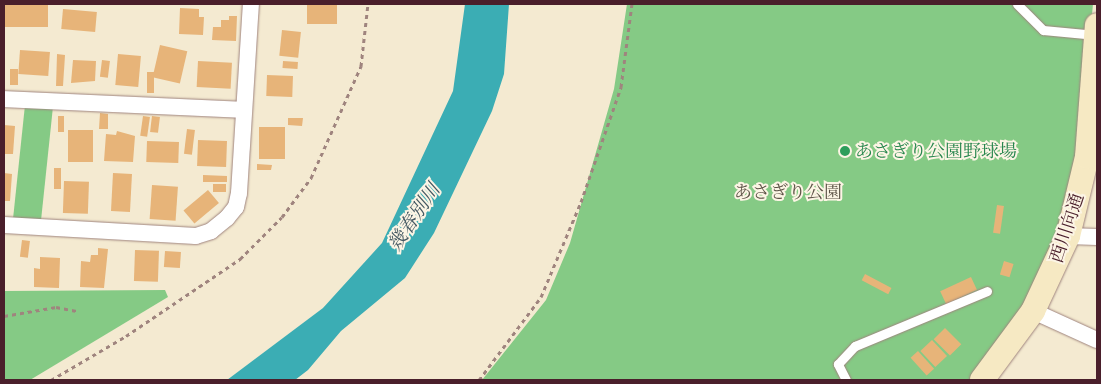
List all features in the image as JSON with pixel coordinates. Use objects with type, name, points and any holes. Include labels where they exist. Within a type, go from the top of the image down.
[{"type":"street","points":[[4,225],[196,236],[211,231],[236,207],[251,4]]},
{"type":"street","name":"西川向通","points":[[982,380],[1033,311],[1068,236],[1087,157],[1095,99],[1097,30]]},
{"type":"street","points":[[4,99],[244,110]]},
{"type":"street","points":[[1068,236],[1097,237]]},
{"type":"street","points":[[1033,311],[1097,340]]},
{"type":"lane","points":[[1017,4],[1043,30],[1097,30]]},
{"type":"lane","points":[[846,380],[838,364],[855,346],[987,291]]},
{"type":"path","points":[[479,380],[541,297],[577,210],[621,87],[632,4]]},
{"type":"path","points":[[4,316],[56,307],[77,311]]},
{"type":"green space","name":"あさぎり公園","points":[[627,4],[1093,4],[1077,172],[1041,282],[973,380],[482,380],[546,300],[570,243],[614,89]]},
{"type":"green space","points":[[25,105],[53,108],[41,224],[13,221]]},
{"type":"green space","points":[[165,290],[168,297],[30,380],[4,380],[4,291]]},
{"type":"water","name":"幾春別川","points":[[465,4],[509,4],[504,74],[492,111],[434,233],[405,278],[341,331],[308,370],[295,380],[227,380],[323,308],[382,243],[453,91]]},
{"type":"building","points":[[4,4],[48,4],[48,27],[4,27]]},
{"type":"building","points":[[307,4],[337,4],[337,24],[307,24]]},
{"type":"building","points":[[180,8],[199,9],[199,17],[204,17],[203,35],[179,34]]},
{"type":"building","points":[[63,9],[97,12],[95,32],[61,29]]},
{"type":"building","points":[[229,16],[237,16],[236,41],[212,40],[213,27],[221,27],[221,20],[229,20]]},
{"type":"building","points":[[282,30],[301,32],[298,58],[279,56]]},
{"type":"building","points":[[160,45],[187,51],[180,83],[153,77]]},
{"type":"building","points":[[20,50],[50,52],[48,76],[18,74]]},
{"type":"building","points":[[57,54],[65,55],[63,86],[56,86]]},
{"type":"building","points":[[118,54],[141,56],[138,87],[115,85]]},
{"type":"building","points":[[73,60],[96,61],[95,81],[71,83]]},
{"type":"building","points":[[102,60],[110,61],[108,78],[100,77]]},
{"type":"building","points":[[198,61],[232,63],[231,89],[197,87]]},
{"type":"building","points":[[283,61],[298,62],[297,69],[283,68]]},
{"type":"building","points":[[10,69],[18,69],[18,85],[10,85]]},
{"type":"building","points":[[147,72],[154,72],[154,93],[147,93]]},
{"type":"building","points":[[267,75],[293,76],[292,97],[266,96]]},
{"type":"building","points":[[100,113],[108,114],[108,129],[99,129]]},
{"type":"building","points":[[58,116],[64,116],[64,132],[58,132]]},
{"type":"building","points":[[143,116],[150,117],[147,137],[140,136]]},
{"type":"building","points":[[152,116],[160,117],[158,133],[150,132]]},
{"type":"building","points":[[288,118],[303,118],[302,126],[288,125]]},
{"type":"building","points":[[4,125],[15,126],[13,154],[4,154]]},
{"type":"building","points":[[259,127],[285,127],[285,159],[259,159]]},
{"type":"building","points":[[187,129],[195,130],[192,155],[184,154]]},
{"type":"building","points":[[68,130],[93,130],[93,162],[68,162]]},
{"type":"building","points":[[117,131],[135,136],[133,162],[104,161],[106,134],[116,135]]},
{"type":"building","points":[[198,140],[227,141],[226,167],[197,166]]},
{"type":"building","points":[[147,141],[179,142],[178,163],[146,162]]},
{"type":"building","points":[[257,164],[272,165],[271,170],[257,170]]},
{"type":"building","points":[[54,168],[61,168],[61,189],[54,189]]},
{"type":"building","points":[[4,173],[12,174],[10,201],[4,201]]},
{"type":"building","points":[[113,173],[132,174],[130,212],[111,211]]},
{"type":"building","points":[[203,175],[227,176],[227,182],[203,182]]},
{"type":"building","points":[[64,181],[89,182],[88,214],[63,213]]},
{"type":"building","points":[[213,184],[226,184],[226,192],[213,192]]},
{"type":"building","points":[[152,185],[178,187],[176,221],[150,219]]},
{"type":"building","points":[[208,190],[219,203],[194,224],[183,211]]},
{"type":"building","points":[[997,205],[1004,206],[1000,234],[993,233]]},
{"type":"building","points":[[22,240],[30,241],[28,258],[20,257]]},
{"type":"building","points":[[98,248],[108,249],[104,288],[80,287],[81,261],[90,262],[91,255],[98,255]]},
{"type":"building","points":[[135,250],[159,251],[158,282],[134,281]]},
{"type":"building","points":[[165,251],[181,252],[180,268],[164,267]]},
{"type":"building","points":[[40,257],[60,258],[59,288],[34,287],[34,268],[40,269]]},
{"type":"building","points":[[1004,261],[1014,264],[1009,277],[1000,274]]},
{"type":"building","points":[[865,274],[891,288],[888,294],[862,280]]},
{"type":"building","points":[[971,277],[977,290],[946,304],[940,291]]},
{"type":"building","points":[[945,328],[961,344],[950,356],[934,339]]},
{"type":"building","points":[[932,340],[947,356],[935,367],[920,351]]},
{"type":"building","points":[[918,351],[934,369],[927,376],[911,358]]},
{"type":"place","name":"あさぎり公園野球場","points":[[845,151]]}]
